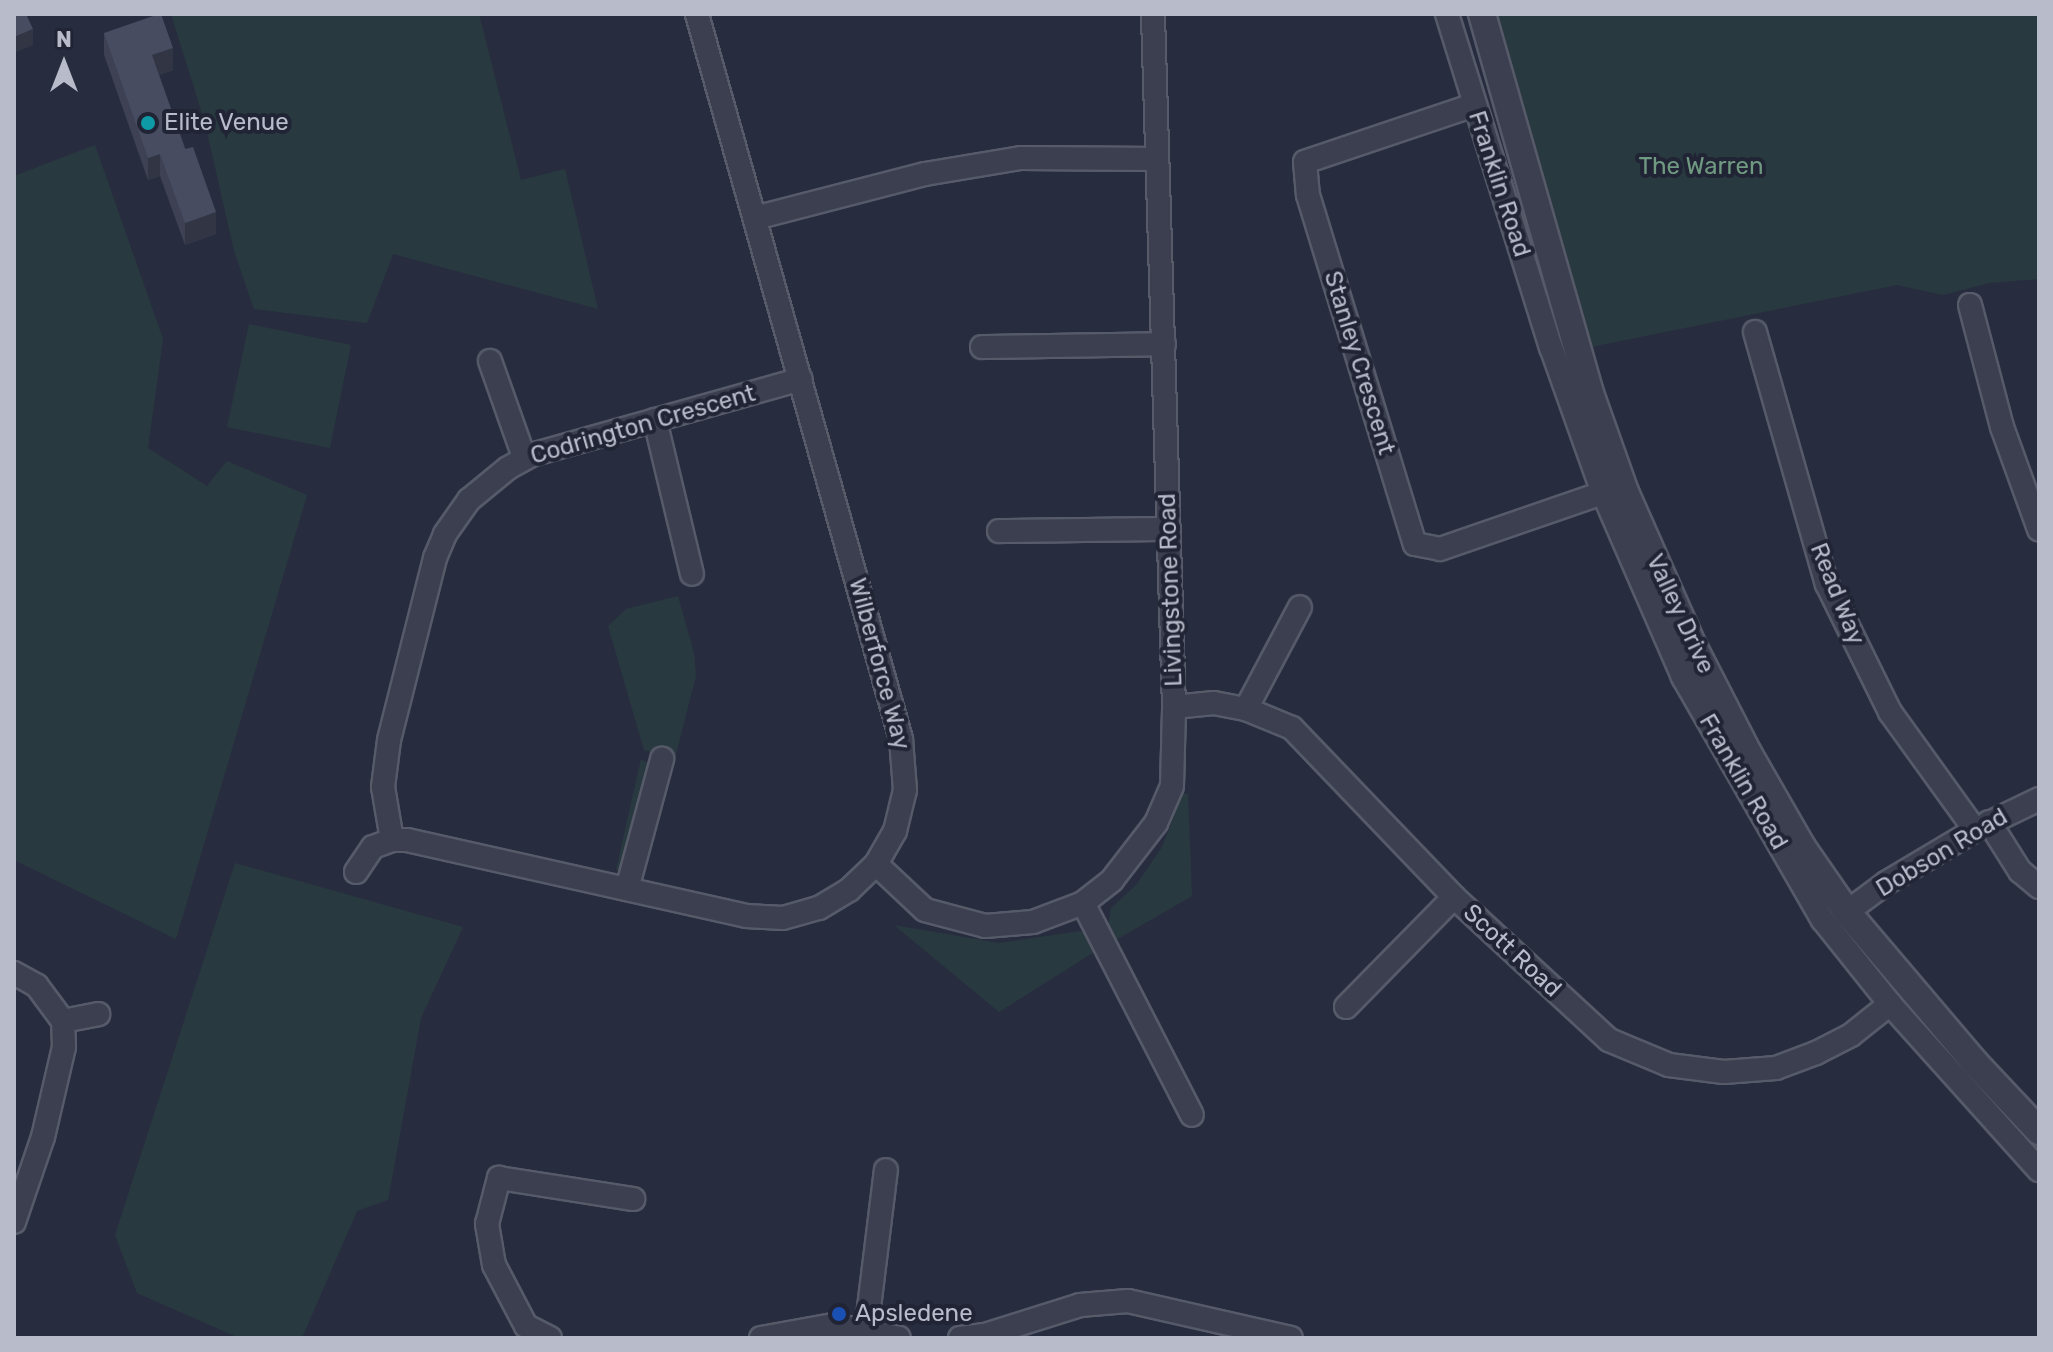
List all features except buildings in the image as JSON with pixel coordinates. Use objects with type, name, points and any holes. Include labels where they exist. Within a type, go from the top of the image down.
[{"type":"street","name":"Wilberforce Way","points":[[392,840],[412,841],[746,916],[783,918],[830,903],[858,883],[876,864],[895,831],[903,804],[903,749],[697,14]]},
{"type":"street","name":"Livingstone Road","points":[[876,864],[925,910],[985,926],[1033,922],[1083,903],[1112,880],[1156,823],[1172,786],[1174,707],[1153,14]]},
{"type":"street","name":"Franklin Road","points":[[1447,14],[1551,347],[1603,493],[1683,677],[1823,920],[1890,1004],[2039,1170]]},
{"type":"street","name":"Valley Drive","points":[[1482,14],[1590,393],[1625,492],[1690,640],[1748,753],[1802,847],[1847,912],[1974,1062],[2039,1131]]},
{"type":"street","name":"Stanley Crescent","points":[[1474,105],[1305,162],[1308,195],[1415,544],[1440,549],[1603,493]]},
{"type":"street","points":[[755,218],[925,174],[1021,158],[1157,159]]},
{"type":"street","points":[[1970,305],[2002,427],[2039,529]]},
{"type":"street","name":"Read Way","points":[[1755,332],[1827,584],[1890,712],[2020,871],[2039,887]]},
{"type":"street","points":[[982,347],[1164,344]]},
{"type":"street","points":[[490,361],[524,457]]},
{"type":"street","name":"Codrington Crescent","points":[[392,840],[384,794],[385,759],[433,562],[445,534],[469,500],[524,457],[801,379]]},
{"type":"street","points":[[655,420],[692,574]]},
{"type":"street","points":[[999,531],[1169,529]]},
{"type":"street","points":[[1246,709],[1300,607]]},
{"type":"street","name":"Scott Road","points":[[1174,707],[1214,703],[1246,709],[1292,728],[1454,897],[1609,1040],[1669,1065],[1724,1072],[1776,1068],[1851,1035],[1890,1004]]},
{"type":"street","points":[[627,889],[660,759]]},
{"type":"street","name":"Dobson Road","points":[[1847,912],[1886,883],[1982,826],[2039,799]]},
{"type":"street","points":[[356,872],[369,850],[392,840]]},
{"type":"street","points":[[1346,1007],[1454,897]]},
{"type":"street","points":[[1083,903],[1192,1115]]},
{"type":"street","points":[[14,973],[37,986],[63,1021],[64,1047],[43,1137],[14,1222]]},
{"type":"street","points":[[63,1021],[98,1014]]},
{"type":"street","points":[[866,1332],[886,1170]]},
{"type":"street","points":[[550,1338],[522,1332],[494,1265],[487,1224],[499,1178],[633,1199]]},
{"type":"street","points":[[960,1338],[985,1335],[1080,1305],[1128,1301],[1291,1338]]},
{"type":"street","points":[[761,1338],[833,1325],[899,1338]]},
{"type":"green space","points":[[171,14],[479,14],[521,180],[565,169],[598,309],[393,254],[367,323],[254,309],[234,251],[205,123]]},
{"type":"green space","name":"The Warren","points":[[1491,14],[2039,14],[2039,279],[1989,283],[1943,295],[1897,285],[1591,347]]},
{"type":"green space","points":[[95,145],[163,339],[148,448],[207,486],[227,461],[307,495],[176,939],[14,860],[14,176]]},
{"type":"green space","points":[[249,324],[351,345],[330,448],[227,427]]},
{"type":"green space","points":[[678,596],[694,653],[696,676],[675,758],[644,750],[608,626],[626,609]]},
{"type":"green space","points":[[641,759],[650,765],[626,871],[616,870]]},
{"type":"green space","points":[[1183,793],[1188,794],[1192,896],[1116,940],[1108,927],[1111,908],[1136,885],[1162,847]]},
{"type":"green space","points":[[235,863],[463,927],[421,1018],[388,1200],[357,1211],[302,1338],[239,1338],[137,1293],[115,1235]]},
{"type":"green space","points":[[894,925],[999,943],[1080,931],[1091,937],[1099,949],[999,1012]]},
{"type":"place","name":"Elite Venue","points":[[148,123]]},
{"type":"place","name":"Apsledene","points":[[839,1314]]}]
